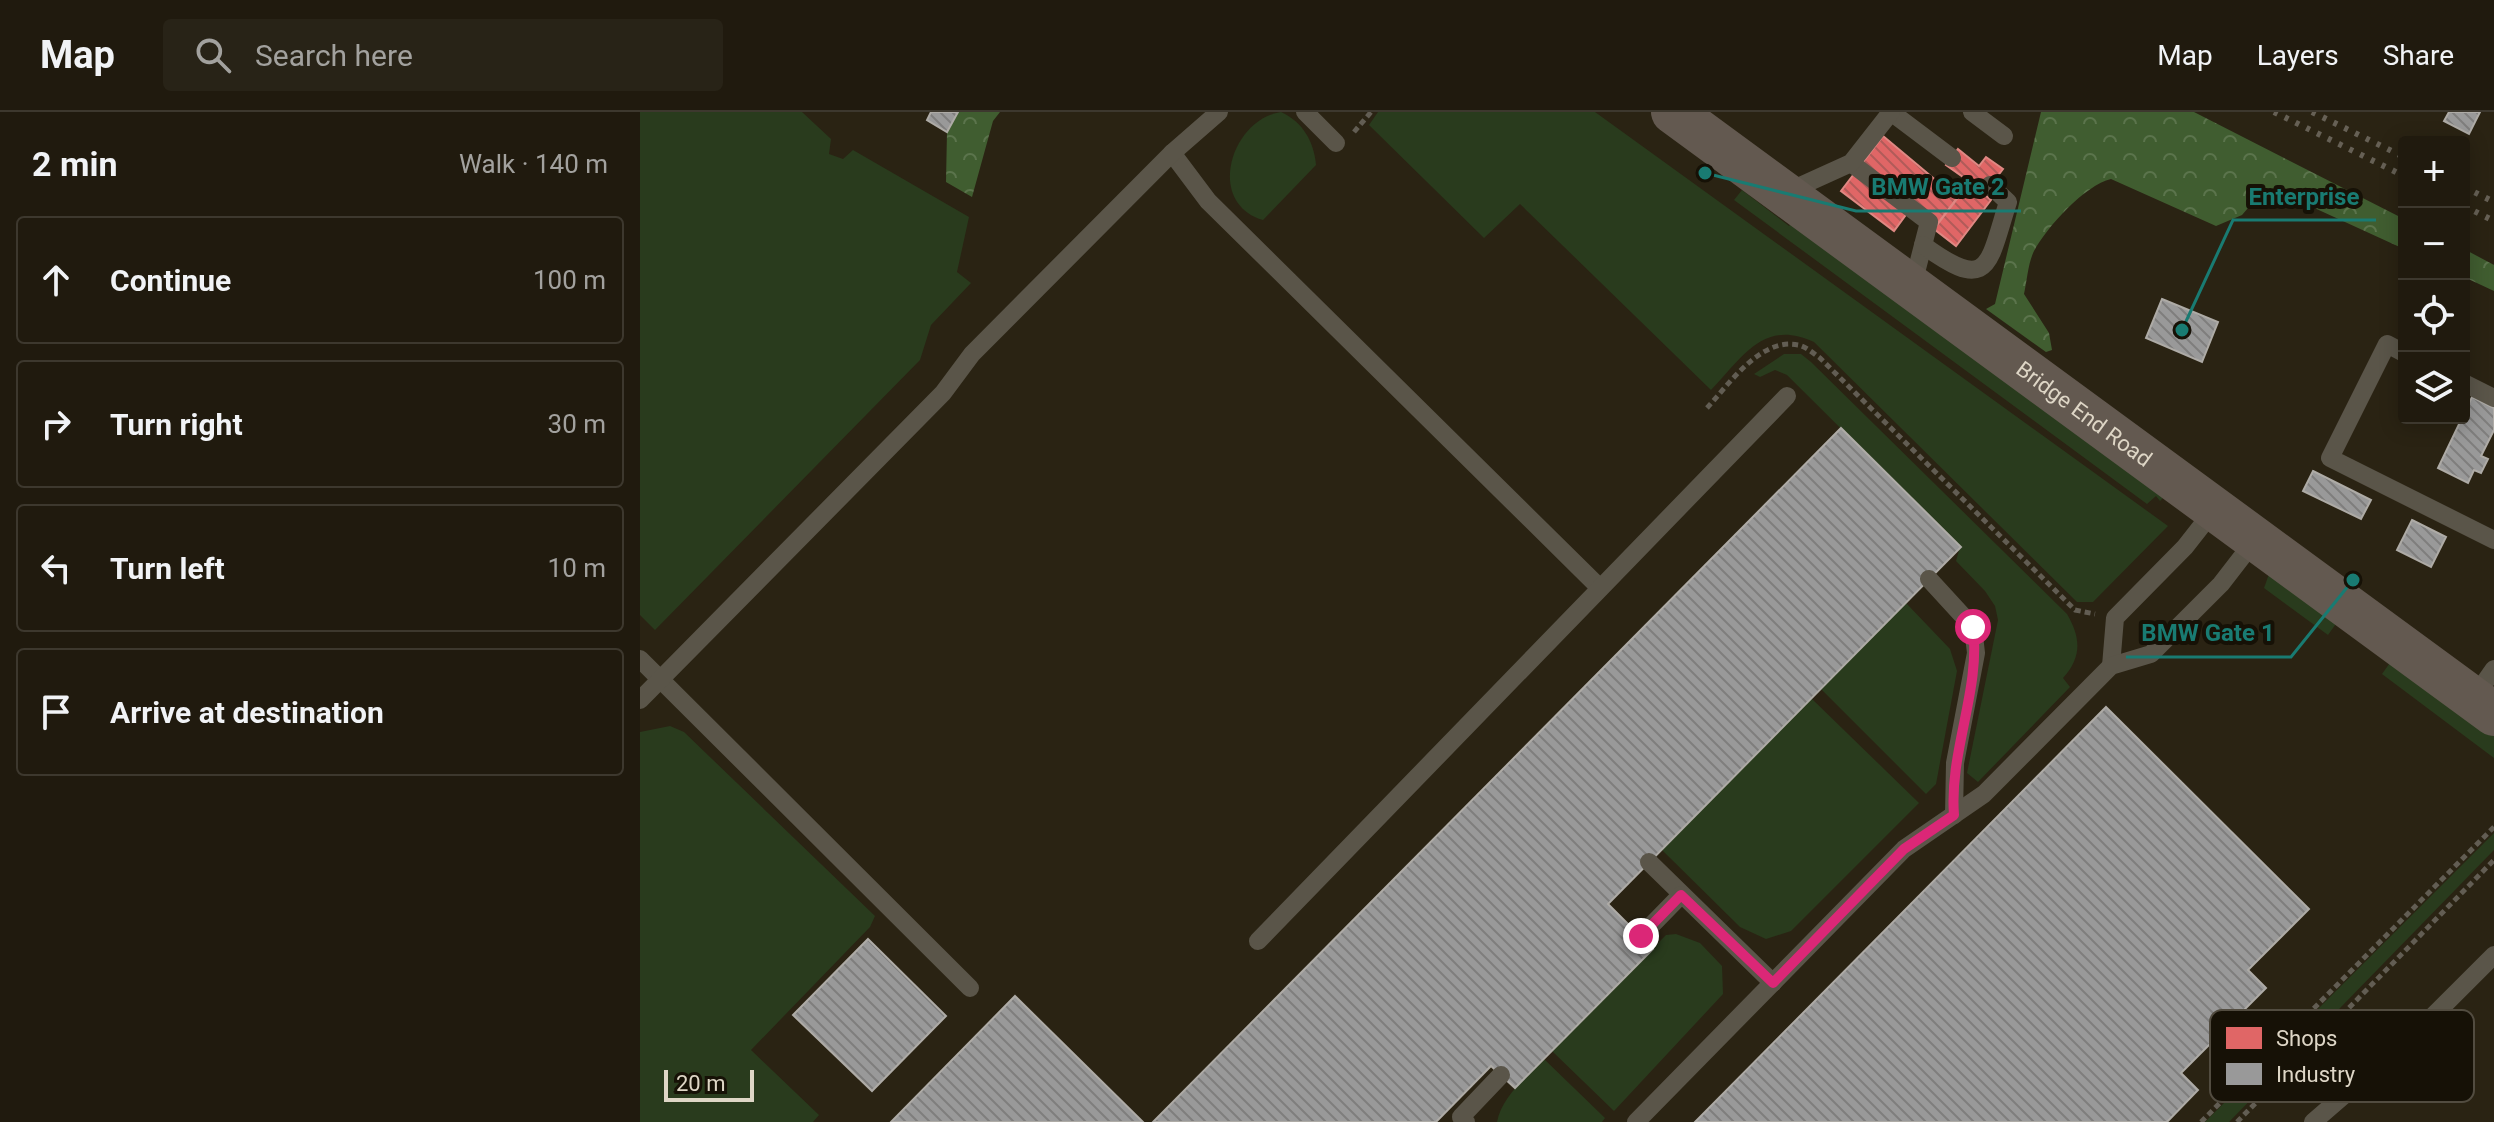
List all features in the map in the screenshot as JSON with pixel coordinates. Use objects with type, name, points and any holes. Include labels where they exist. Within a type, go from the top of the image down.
[{"type":"main road","name":"Bridge End Road","points":[[1673,112],[2255,540],[2487,694]]},
{"type":"lane","points":[[640,700],[943,393],[972,354],[1172,153],[1219,112]]},
{"type":"lane","points":[[1305,112],[1336,143]]},
{"type":"lane","points":[[1784,193],[1851,163],[1891,112],[1952,158]]},
{"type":"lane","points":[[1972,112],[2004,136]]},
{"type":"lane","points":[[1172,153],[1208,201],[1600,588]]},
{"type":"lane","points":[[1851,163],[1929,222],[1912,288]]},
{"type":"lane","points":[[1923,245],[1958,269],[1969,271],[1984,267],[1990,258],[2008,202],[1990,185]]},
{"type":"lane","points":[[2402,352],[2387,344],[2330,458],[2494,540]]},
{"type":"lane","points":[[2470,386],[2494,398]]},
{"type":"lane","points":[[1258,941],[1787,396]]},
{"type":"lane","points":[[2111,666],[2115,618],[2185,547],[2214,510]]},
{"type":"lane","points":[[1636,1122],[1904,849],[1984,794],[2111,666],[2151,654],[2221,584],[2255,540]]},
{"type":"lane","points":[[1929,579],[1973,627],[1976,653],[1955,763],[1954,815]]},
{"type":"lane","points":[[640,659],[970,988]]},
{"type":"lane","points":[[1649,862],[1773,983]]},
{"type":"lane","points":[[1641,936],[1681,895]]},
{"type":"lane","points":[[2439,1010],[2494,955]]},
{"type":"lane","points":[[1466,1122],[1461,1117],[1501,1075]]},
{"type":"lane","points":[[2313,1122],[2336,1102]]},
{"type":"path","points":[[1707,408],[1758,355],[1779,344],[1800,345],[1820,358],[2075,610],[2115,618]]},
{"type":"path","points":[[2312,1010],[2494,827]]},
{"type":"path","points":[[2347,1010],[2494,860]]},
{"type":"path","points":[[2201,1122],[2221,1102]]},
{"type":"path","points":[[2237,1122],[2257,1102]]},
{"type":"green space","points":[[640,112],[802,112],[831,139],[829,154],[843,159],[853,150],[969,217],[957,272],[971,283],[931,325],[920,360],[655,630],[640,615]]},
{"type":"green space","points":[[958,112],[1000,112],[993,121],[972,197],[946,182],[947,132]]},
{"type":"green space","points":[[1281,112],[1295,121],[1306,134],[1316,165],[1263,220],[1245,211],[1234,197],[1230,180],[1232,162],[1238,145],[1249,129],[1263,118]]},
{"type":"green space","points":[[1378,112],[1595,112],[2168,526],[2093,602],[2077,602],[1814,342],[1796,336],[1768,338],[1745,354],[1711,390],[1520,204],[1484,238],[1369,125]]},
{"type":"green space","points":[[2041,112],[2194,112],[2398,216],[2398,246],[2286,195],[2260,194],[2242,215],[2216,226],[2111,179],[2090,189],[2068,208],[2048,230],[2032,256],[2024,294],[2049,333],[2052,350],[2046,352],[1986,309],[1995,304]]},
{"type":"green space","points":[[1742,190],[1789,226],[1794,220],[2164,497],[2160,501],[2156,496],[2147,504],[1734,200]]},
{"type":"green space","points":[[2470,252],[2494,265],[2494,291],[2470,280]]},
{"type":"green space","points":[[1784,354],[1801,354],[1811,362],[2067,614],[2072,623],[2077,639],[2076,655],[2063,678],[2070,687],[1978,782],[1967,773],[1998,620],[1995,606],[1956,561],[1960,547],[1787,375],[1775,370],[1760,377],[1754,374]]},
{"type":"green space","points":[[2269,574],[2338,621],[2328,635],[2264,588]]},
{"type":"green space","points":[[1906,603],[1950,649],[1957,671],[1936,784],[1926,794],[1821,689]]},
{"type":"green space","points":[[2392,660],[2494,734],[2494,758],[2382,674]]},
{"type":"green space","points":[[1811,698],[1919,803],[1791,931],[1766,939],[1740,927],[1662,850]]},
{"type":"green space","points":[[670,726],[684,732],[875,916],[870,927],[751,1050],[819,1115],[813,1122],[640,1122],[640,732]]},
{"type":"green space","points":[[2494,833],[2494,850],[2338,1010],[2317,1010]]},
{"type":"green space","points":[[1676,934],[1700,943],[1722,966],[1723,994],[1614,1111],[1552,1051],[1666,935]]},
{"type":"green space","points":[[1544,1059],[1605,1118],[1602,1122],[1497,1122],[1509,1096]]},
{"type":"green space","points":[[2225,1102],[2248,1102],[2229,1122],[2205,1122]]},
{"type":"building: Shops","points":[[1883,136],[1957,198],[1932,231],[1908,212],[1894,231],[1841,191]]},
{"type":"building: Shops","points":[[1958,149],[1979,166],[1986,157],[2003,169],[1984,194],[1991,200],[1956,246],[1934,229],[1970,182],[1946,165]]},
{"type":"building: Industry","points":[[931,112],[958,112],[947,132],[927,120]]},
{"type":"building: Industry","points":[[2449,112],[2480,112],[2469,134],[2444,121]]},
{"type":"building: Industry","points":[[2162,299],[2218,322],[2202,362],[2146,338]]},
{"type":"building: Industry","points":[[2472,397],[2494,408],[2494,430],[2481,456],[2488,459],[2481,473],[2474,470],[2468,483],[2438,468],[2459,424],[2470,424]]},
{"type":"building: Industry","points":[[1841,428],[1961,547],[1608,904],[1653,949],[1515,1088],[1491,1066],[1436,1122],[1153,1122]]},
{"type":"building: Industry","points":[[2313,471],[2371,500],[2361,519],[2303,491]]},
{"type":"building: Industry","points":[[2412,520],[2446,537],[2431,567],[2397,550]]},
{"type":"building: Industry","points":[[2106,707],[2309,909],[2248,970],[2266,988],[2244,1010],[2210,1010],[2210,1044],[2181,1073],[2198,1090],[2167,1122],[1695,1122]]},
{"type":"building: Industry","points":[[868,939],[946,1016],[872,1091],[793,1015]]},
{"type":"building: Industry","points":[[1015,996],[1143,1122],[891,1122]]},
{"type":"railway","points":[[2274,112],[2398,173]]},
{"type":"railway","points":[[2312,112],[2398,154]]},
{"type":"railway","points":[[2470,190],[2494,202]]},
{"type":"railway","points":[[2468,208],[2494,221]]},
{"type":"place","name":"BMW Gate 2","points":[[1705,173]]},
{"type":"place","name":"Enterprise","points":[[2182,330]]},
{"type":"place","name":"BMW Gate 1","points":[[2353,580]]},
{"type":"route","points":[[1641,936],[1681,895],[1773,983],[1904,849],[1954,815],[1952,788],[1955,763],[1976,653],[1973,627]]}]
